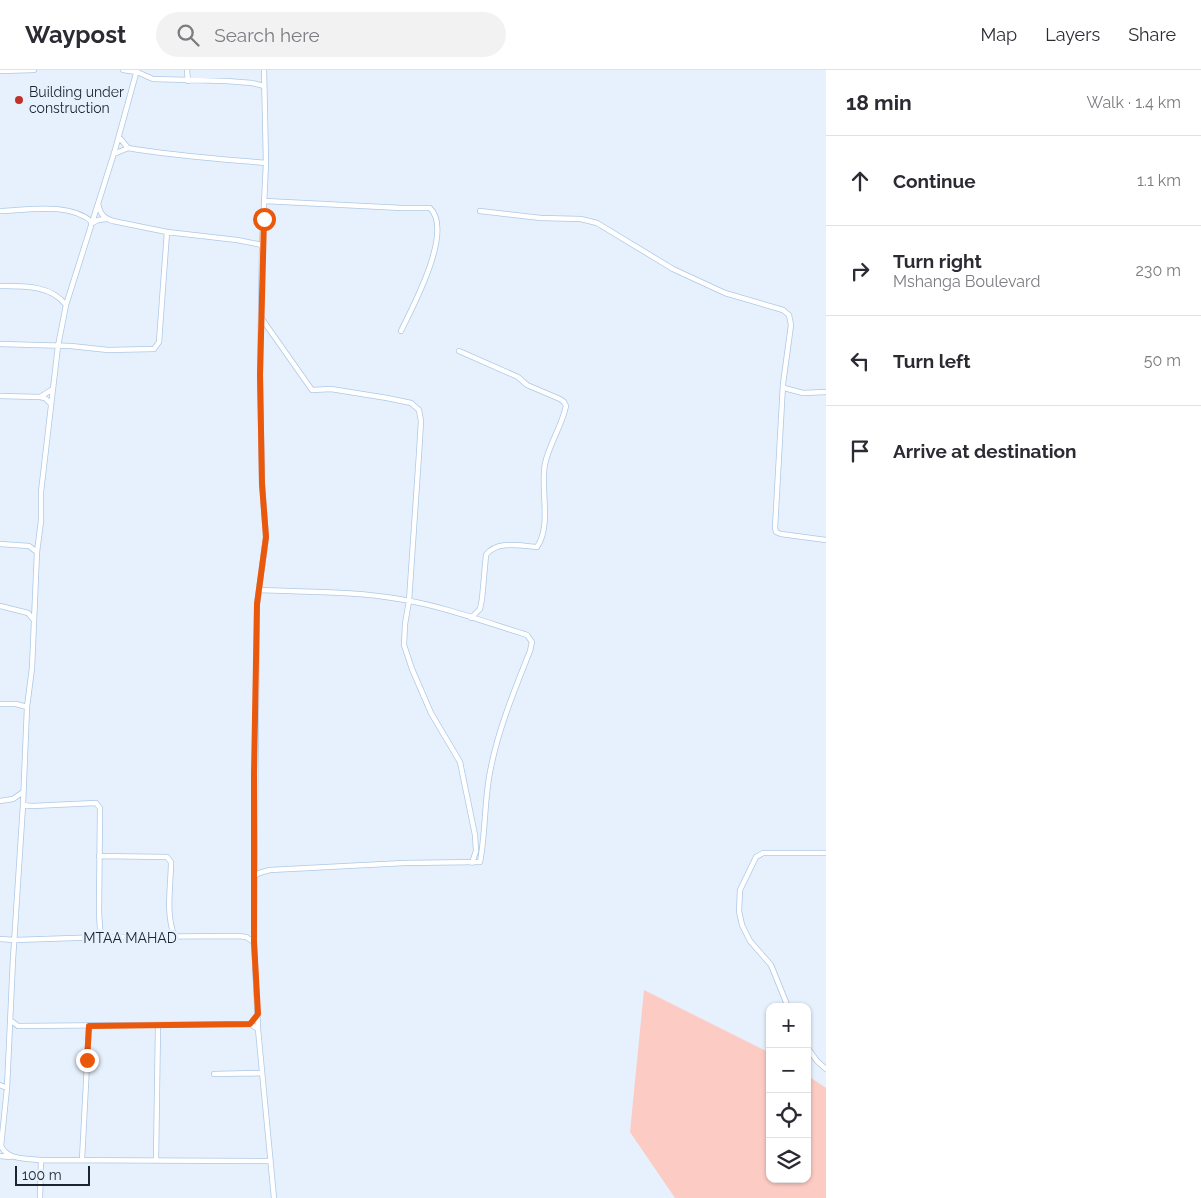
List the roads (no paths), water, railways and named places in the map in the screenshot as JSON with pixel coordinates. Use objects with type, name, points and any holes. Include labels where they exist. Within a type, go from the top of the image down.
[{"type":"street","points":[[0,71],[34,70]]},
{"type":"street","points":[[123,70],[137,71],[153,80],[226,81],[264,86]]},
{"type":"street","points":[[187,70],[188,81]]},
{"type":"street","points":[[264,70],[266,163],[262,237],[260,375],[262,484],[266,537],[257,604],[254,942],[258,1029],[274,1198]]},
{"type":"street","points":[[11,1157],[0,1146],[7,1088],[37,552],[51,404],[58,346],[66,305],[114,154],[137,71]]},
{"type":"street","points":[[119,137],[128,148]]},
{"type":"street","points":[[114,154],[128,148],[266,163]]},
{"type":"street","points":[[265,201],[432,209],[436,216],[437,227],[432,260],[423,285],[401,331]]},
{"type":"street","points":[[98,202],[100,212],[106,219]]},
{"type":"street","points":[[0,211],[65,210],[84,215],[92,222]]},
{"type":"street","points":[[480,211],[540,218],[575,218],[597,223],[678,272],[726,294],[783,310],[789,315],[792,325],[784,388],[775,520],[776,532],[826,540]]},
{"type":"street","points":[[92,222],[106,219],[167,232],[237,240],[262,245]]},
{"type":"street","points":[[0,344],[108,350],[151,350],[159,342],[167,232]]},
{"type":"street","points":[[252,243],[262,237]]},
{"type":"street","points":[[0,286],[26,286],[48,292],[61,298],[66,305]]},
{"type":"street","points":[[262,319],[312,390],[331,389],[386,398],[411,404],[419,410],[421,421],[419,454],[409,601],[404,645],[405,652],[431,713],[444,738],[460,762],[475,835],[476,851],[472,863]]},
{"type":"street","points":[[459,351],[518,378],[527,385],[560,399],[566,406],[545,463],[541,541],[537,547],[499,546],[489,550],[486,555],[480,609],[484,622]]},
{"type":"street","points":[[784,388],[803,393],[826,392]]},
{"type":"street","points":[[40,396],[53,389]]},
{"type":"street","points":[[0,396],[40,396],[51,404]]},
{"type":"street","points":[[0,544],[29,546],[37,552]]},
{"type":"street","points":[[255,876],[270,870],[404,863],[480,862],[490,767],[507,708],[532,646],[531,640],[527,635],[391,597],[259,590]]},
{"type":"street","points":[[407,609],[417,603]]},
{"type":"street","points":[[0,606],[28,613],[34,620]]},
{"type":"street","points":[[471,618],[480,609]]},
{"type":"street","points":[[28,613],[35,610]]},
{"type":"street","points":[[20,705],[29,698]]},
{"type":"street","points":[[0,704],[27,707]]},
{"type":"street","points":[[0,801],[13,799],[23,792]]},
{"type":"street","points":[[13,799],[23,806],[96,803],[100,808],[99,912],[100,929],[104,937]]},
{"type":"street","points":[[786,1003],[771,965],[750,941],[742,925],[739,912],[740,890],[756,857],[762,853],[826,853]]},
{"type":"street","points":[[99,856],[167,857],[171,862],[170,917],[175,937]]},
{"type":"street","points":[[254,929],[246,937],[254,942]]},
{"type":"street","name":"MTAA MAHAD","points":[[0,939],[246,937]]},
{"type":"street","points":[[250,1024],[258,1014]]},
{"type":"street","points":[[10,1020],[18,1026],[250,1024],[258,1029]]},
{"type":"street","points":[[10,1033],[18,1026]]},
{"type":"street","points":[[82,1160],[89,1026]]},
{"type":"street","points":[[156,1160],[158,1026]]},
{"type":"street","points":[[808,1048],[817,1061],[826,1069]]},
{"type":"street","points":[[214,1074],[262,1073]]},
{"type":"street","points":[[0,1085],[7,1088]]},
{"type":"street","points":[[0,1156],[41,1160],[270,1161]]},
{"type":"street","points":[[40,1198],[41,1160]]},
{"type":"place","name":"Building under construction","points":[[19,100]]}]
